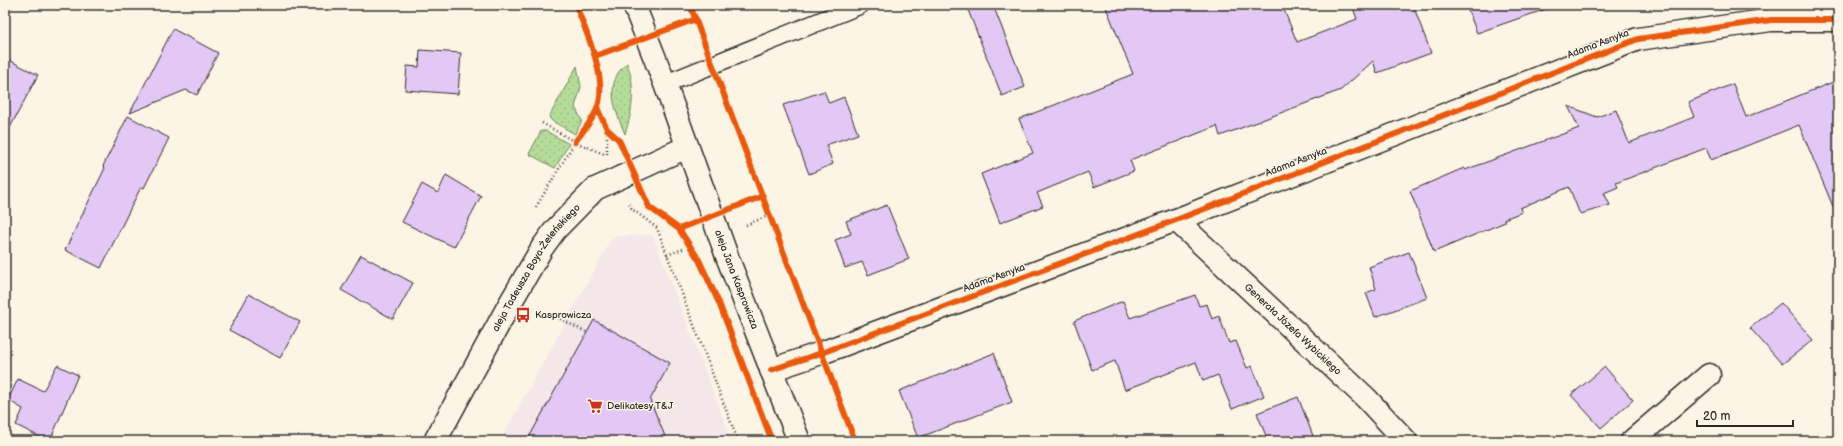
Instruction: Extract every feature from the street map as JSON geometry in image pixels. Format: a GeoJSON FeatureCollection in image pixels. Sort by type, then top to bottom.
{"type":"FeatureCollection","features":[{"type":"Feature","properties":{"kind":"street","name":"aleja Jana Kasprowicza"},"geometry":{"type":"LineString","coordinates":[[634,5],[799,441]]}},
{"type":"Feature","properties":{"kind":"street","name":"Adama Asnyka"},"geometry":{"type":"LineString","coordinates":[[771,370],[832,349],[1176,220],[1638,38],[1771,20],[1838,20]]}},
{"type":"Feature","properties":{"kind":"street","name":"aleja Tadeusza Boya-Żeleńskiego"},"geometry":{"type":"LineString","coordinates":[[435,441],[509,304],[555,230],[595,189],[687,147]]}},
{"type":"Feature","properties":{"kind":"street","name":"Generała Józefa Wybickiego"},"geometry":{"type":"LineString","coordinates":[[1176,220],[1366,398],[1406,441]]}},
{"type":"Feature","properties":{"kind":"street"},"geometry":{"type":"LineString","coordinates":[[1632,441],[1709,375]]}},
{"type":"Feature","properties":{"kind":"lane"},"geometry":{"type":"LineString","coordinates":[[665,84],[860,5]]}},
{"type":"Feature","properties":{"kind":"path"},"geometry":{"type":"LineString","coordinates":[[542,123],[575,142],[607,155],[607,129]]}},
{"type":"Feature","properties":{"kind":"path"},"geometry":{"type":"LineString","coordinates":[[607,129],[619,140],[632,171]]}},
{"type":"Feature","properties":{"kind":"path"},"geometry":{"type":"LineString","coordinates":[[632,209],[657,228],[738,441]]}},
{"type":"Feature","properties":{"kind":"path"},"geometry":{"type":"LineString","coordinates":[[743,226],[770,215]]}},
{"type":"Feature","properties":{"kind":"path"},"geometry":{"type":"LineString","coordinates":[[667,255],[683,249]]}},
{"type":"Feature","properties":{"kind":"path"},"geometry":{"type":"LineString","coordinates":[[560,319],[588,332]]}},
{"type":"Feature","properties":{"kind":"shaded area"},"geometry":{"type":"Polygon","coordinates":[[[653,235],[732,441],[500,441],[613,236],[653,235]]]}},
{"type":"Feature","properties":{"kind":"green space"},"geometry":{"type":"Polygon","coordinates":[[[627,63],[632,81],[632,107],[625,134],[615,106],[613,88],[615,79],[627,63]]]}},
{"type":"Feature","properties":{"kind":"green space"},"geometry":{"type":"Polygon","coordinates":[[[577,66],[581,87],[575,107],[582,121],[575,134],[552,121],[549,117],[577,66]]]}},
{"type":"Feature","properties":{"kind":"green space"},"geometry":{"type":"Polygon","coordinates":[[[541,131],[546,131],[569,144],[555,168],[529,154],[541,131]]]}},
{"type":"Feature","properties":{"kind":"building"},"geometry":{"type":"Polygon","coordinates":[[[966,5],[993,5],[1025,87],[1002,96],[966,5]]]}},
{"type":"Feature","properties":{"kind":"building"},"geometry":{"type":"Polygon","coordinates":[[[1105,5],[1282,5],[1297,42],[1357,19],[1352,5],[1413,5],[1431,53],[1377,73],[1373,61],[1341,90],[1220,136],[1217,126],[1130,160],[1134,171],[1094,187],[1088,172],[1037,193],[1043,206],[1000,223],[981,174],[1033,153],[1019,119],[1133,74],[1105,5]]]}},
{"type":"Feature","properties":{"kind":"building"},"geometry":{"type":"Polygon","coordinates":[[[1466,5],[1546,5],[1546,9],[1477,33],[1466,5]]]}},
{"type":"Feature","properties":{"kind":"building"},"geometry":{"type":"Polygon","coordinates":[[[173,29],[218,53],[197,95],[186,90],[130,113],[173,29]]]}},
{"type":"Feature","properties":{"kind":"building"},"geometry":{"type":"Polygon","coordinates":[[[420,50],[461,53],[458,94],[405,90],[407,66],[419,67],[420,50]]]}},
{"type":"Feature","properties":{"kind":"building"},"geometry":{"type":"Polygon","coordinates":[[[5,58],[38,75],[5,137],[5,58]]]}},
{"type":"Feature","properties":{"kind":"building"},"geometry":{"type":"Polygon","coordinates":[[[1838,80],[1838,216],[1799,125],[1711,160],[1706,148],[1616,183],[1618,187],[1604,193],[1610,205],[1581,214],[1569,187],[1520,208],[1522,212],[1504,219],[1505,222],[1434,252],[1410,191],[1464,168],[1465,170],[1579,128],[1568,106],[1597,117],[1616,110],[1629,143],[1694,117],[1688,102],[1733,84],[1746,117],[1838,80]]]}},
{"type":"Feature","properties":{"kind":"building"},"geometry":{"type":"Polygon","coordinates":[[[824,91],[829,103],[844,97],[858,134],[826,145],[833,164],[809,174],[783,105],[824,91]]]}},
{"type":"Feature","properties":{"kind":"building"},"geometry":{"type":"Polygon","coordinates":[[[128,116],[169,138],[144,188],[141,187],[101,268],[65,250],[105,168],[103,166],[128,116]]]}},
{"type":"Feature","properties":{"kind":"building"},"geometry":{"type":"Polygon","coordinates":[[[446,175],[481,196],[454,247],[402,222],[422,184],[438,193],[446,175]]]}},
{"type":"Feature","properties":{"kind":"building"},"geometry":{"type":"Polygon","coordinates":[[[887,205],[909,259],[868,275],[862,262],[845,268],[835,240],[851,234],[846,221],[887,205]]]}},
{"type":"Feature","properties":{"kind":"building"},"geometry":{"type":"Polygon","coordinates":[[[1409,252],[1427,298],[1375,317],[1366,293],[1376,289],[1369,267],[1409,252]]]}},
{"type":"Feature","properties":{"kind":"building"},"geometry":{"type":"Polygon","coordinates":[[[361,255],[413,283],[393,319],[341,290],[361,255]]]}},
{"type":"Feature","properties":{"kind":"building"},"geometry":{"type":"Polygon","coordinates":[[[249,294],[300,322],[280,358],[229,330],[249,294]]]}},
{"type":"Feature","properties":{"kind":"building"},"geometry":{"type":"Polygon","coordinates":[[[1195,295],[1199,306],[1207,304],[1212,319],[1219,316],[1229,343],[1236,341],[1247,368],[1252,366],[1264,396],[1232,409],[1218,375],[1203,381],[1196,362],[1125,390],[1115,361],[1092,370],[1074,321],[1123,301],[1130,318],[1195,295]]]}},
{"type":"Feature","properties":{"kind":"building"},"geometry":{"type":"Polygon","coordinates":[[[1781,303],[1813,340],[1782,364],[1750,328],[1781,303]]]}},
{"type":"Feature","properties":{"kind":"building"},"geometry":{"type":"Polygon","coordinates":[[[594,320],[670,363],[650,400],[667,441],[527,441],[594,320]]]}},
{"type":"Feature","properties":{"kind":"building"},"geometry":{"type":"Polygon","coordinates":[[[994,353],[1012,402],[918,438],[899,391],[994,353]]]}},
{"type":"Feature","properties":{"kind":"building"},"geometry":{"type":"Polygon","coordinates":[[[57,365],[78,375],[50,441],[48,441],[16,425],[23,409],[8,400],[18,379],[43,391],[57,365]]]}},
{"type":"Feature","properties":{"kind":"building"},"geometry":{"type":"Polygon","coordinates":[[[1605,367],[1633,400],[1601,428],[1571,395],[1605,367]]]}},
{"type":"Feature","properties":{"kind":"building"},"geometry":{"type":"Polygon","coordinates":[[[1298,397],[1315,441],[1268,441],[1257,413],[1298,397]]]}},
{"type":"Feature","properties":{"kind":"cycle path"},"geometry":{"type":"LineString","coordinates":[[575,142],[590,122],[597,109],[600,97],[600,84],[595,56],[576,5]]}},
{"type":"Feature","properties":{"kind":"cycle path"},"geometry":{"type":"LineString","coordinates":[[690,5],[855,441]]}},
{"type":"Feature","properties":{"kind":"cycle path"},"geometry":{"type":"LineString","coordinates":[[595,56],[696,19]]}},
{"type":"Feature","properties":{"kind":"cycle path"},"geometry":{"type":"LineString","coordinates":[[771,370],[824,352],[1176,220],[1638,39],[1771,20],[1838,20]]}},
{"type":"Feature","properties":{"kind":"cycle path"},"geometry":{"type":"LineString","coordinates":[[597,108],[607,129],[619,140],[649,207],[679,229],[699,260],[719,303],[772,441]]}},
{"type":"Feature","properties":{"kind":"cycle path"},"geometry":{"type":"LineString","coordinates":[[679,229],[763,196]]}},
{"type":"Feature","properties":{"kind":"place","name":"Kasprowicza"},"geometry":{"type":"Point","coordinates":[523,315]}},
{"type":"Feature","properties":{"kind":"place","name":"Delikatesy T&J"},"geometry":{"type":"Point","coordinates":[595,406]}}]}
